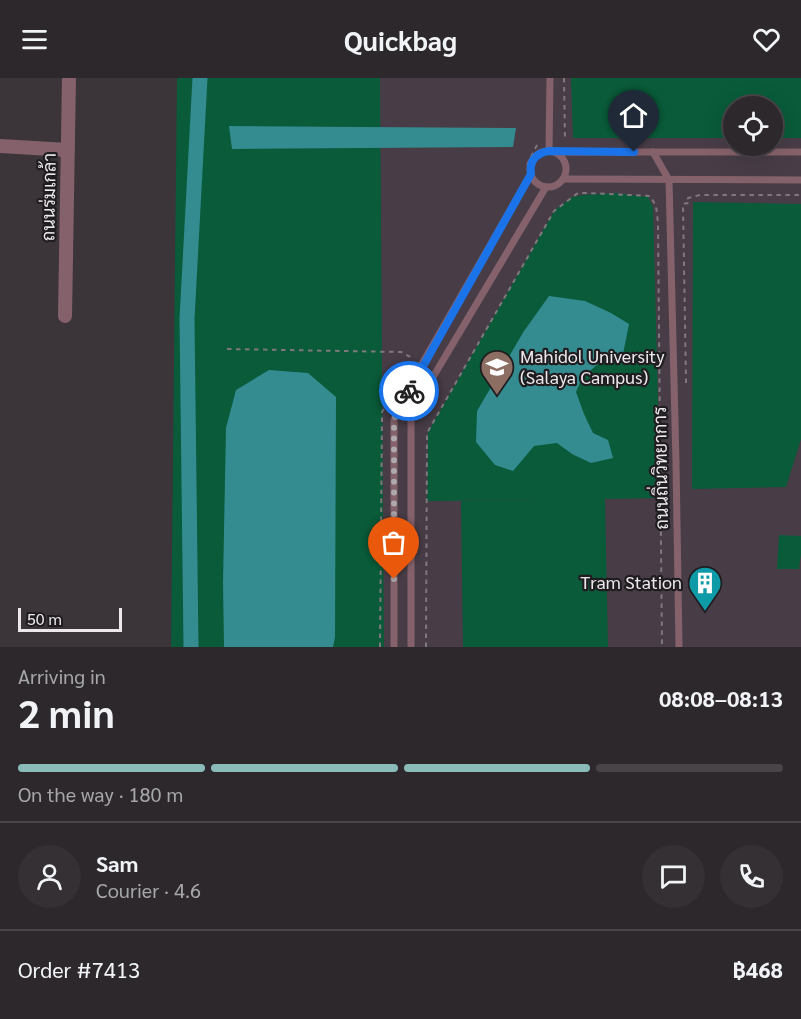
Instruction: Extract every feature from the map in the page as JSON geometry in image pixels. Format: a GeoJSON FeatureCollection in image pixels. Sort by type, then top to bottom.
{"type":"FeatureCollection","features":[{"type":"Feature","properties":{"kind":"street","name":"ถนนร่มเกล้า"},"geometry":{"type":"LineString","coordinates":[[65,316],[69,78]]}},
{"type":"Feature","properties":{"kind":"street"},"geometry":{"type":"LineString","coordinates":[[0,146],[68,150]]}},
{"type":"Feature","properties":{"kind":"lane"},"geometry":{"type":"LineString","coordinates":[[550,78],[551,152]]}},
{"type":"Feature","properties":{"kind":"lane"},"geometry":{"type":"LineString","coordinates":[[551,152],[559,154],[566,163],[566,169],[563,179],[556,186],[546,187],[536,183],[531,174],[531,163],[538,154],[551,152],[801,152]]}},
{"type":"Feature","properties":{"kind":"lane"},"geometry":{"type":"LineString","coordinates":[[653,152],[669,180]]}},
{"type":"Feature","properties":{"kind":"lane"},"geometry":{"type":"LineString","coordinates":[[394,647],[394,419],[422,364],[531,174]]}},
{"type":"Feature","properties":{"kind":"lane"},"geometry":{"type":"LineString","coordinates":[[563,179],[801,180]]}},
{"type":"Feature","properties":{"kind":"lane","name":"ถนนถิ่นวิทยาการ"},"geometry":{"type":"LineString","coordinates":[[669,180],[679,647]]}},
{"type":"Feature","properties":{"kind":"lane"},"geometry":{"type":"LineString","coordinates":[[411,647],[411,414],[546,187]]}},
{"type":"Feature","properties":{"kind":"path"},"geometry":{"type":"LineString","coordinates":[[564,78],[564,139],[568,144]]}},
{"type":"Feature","properties":{"kind":"path"},"geometry":{"type":"LineString","coordinates":[[426,647],[427,433],[554,211],[578,193],[650,196],[656,206],[662,647]]}},
{"type":"Feature","properties":{"kind":"path"},"geometry":{"type":"LineString","coordinates":[[686,391],[683,204],[689,203],[688,198],[700,195],[801,195]]}},
{"type":"Feature","properties":{"kind":"path"},"geometry":{"type":"LineString","coordinates":[[227,349],[401,352],[422,364]]}},
{"type":"Feature","properties":{"kind":"shaded area","name":"Mahidol University (Salaya Campus)"},"geometry":{"type":"Polygon","coordinates":[[[204,78],[801,78],[801,647],[186,647],[204,78]]]}},
{"type":"Feature","properties":{"kind":"green space"},"geometry":{"type":"Polygon","coordinates":[[[177,78],[380,78],[384,647],[171,647],[177,78]]]}},
{"type":"Feature","properties":{"kind":"green space"},"geometry":{"type":"Polygon","coordinates":[[[571,78],[801,78],[801,138],[783,138],[783,96],[723,96],[723,138],[573,138],[571,78]]]}},
{"type":"Feature","properties":{"kind":"green space"},"geometry":{"type":"Polygon","coordinates":[[[616,193],[648,197],[653,207],[660,478],[657,498],[605,499],[608,647],[463,647],[461,501],[550,500],[427,501],[428,432],[554,211],[572,197],[616,193]]]}},
{"type":"Feature","properties":{"kind":"green space"},"geometry":{"type":"Polygon","coordinates":[[[693,202],[801,204],[801,439],[786,487],[692,489],[693,202]]]}},
{"type":"Feature","properties":{"kind":"green space"},"geometry":{"type":"Polygon","coordinates":[[[779,535],[801,536],[799,569],[777,569],[779,535]]]}},
{"type":"Feature","properties":{"kind":"water"},"geometry":{"type":"Polygon","coordinates":[[[229,126],[516,128],[513,147],[232,149],[229,126]]]}},
{"type":"Feature","properties":{"kind":"water"},"geometry":{"type":"Polygon","coordinates":[[[549,296],[585,301],[629,324],[623,354],[599,363],[582,378],[576,392],[593,433],[608,440],[613,458],[591,463],[572,454],[557,443],[534,446],[513,471],[495,465],[476,442],[477,411],[524,331],[549,296]]]}},
{"type":"Feature","properties":{"kind":"water"},"geometry":{"type":"Polygon","coordinates":[[[269,370],[308,373],[336,397],[335,637],[333,647],[224,647],[226,428],[236,390],[269,370]]]}},
{"type":"Feature","properties":{"kind":"waterway"},"geometry":{"type":"LineString","coordinates":[[191,647],[187,319],[200,78]]}},
{"type":"Feature","properties":{"kind":"way so far"},"geometry":{"type":"LineString","coordinates":[[394,579],[394,419],[409,391]]}},
{"type":"Feature","properties":{"kind":"place","name":"Mahidol University (Salaya Campus)"},"geometry":{"type":"Point","coordinates":[497,396]}},
{"type":"Feature","properties":{"kind":"place","name":"Tram Station"},"geometry":{"type":"Point","coordinates":[705,612]}},
{"type":"Feature","properties":{"kind":"route"},"geometry":{"type":"LineString","coordinates":[[409,391],[422,364],[531,174],[531,163],[534,158],[538,154],[549,151],[634,152]]}}]}
